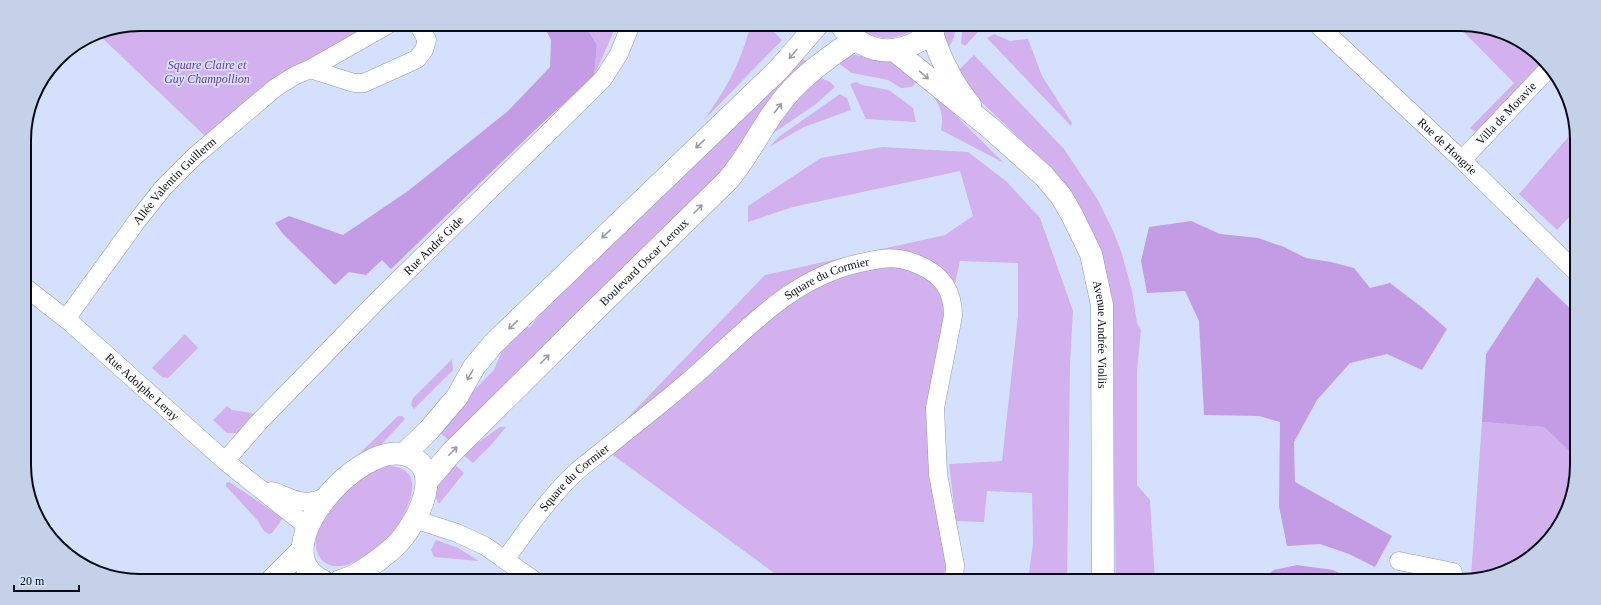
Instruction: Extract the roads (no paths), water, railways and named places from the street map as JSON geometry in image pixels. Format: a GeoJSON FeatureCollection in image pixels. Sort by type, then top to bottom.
{"type":"FeatureCollection","features":[{"type":"Feature","properties":{"kind":"main road"},"geometry":{"type":"LineString","coordinates":[[404,454],[429,430],[457,397],[474,367],[493,344],[780,69],[812,31]]}},
{"type":"Feature","properties":{"kind":"main road"},"geometry":{"type":"LineString","coordinates":[[847,32],[874,48],[883,51],[894,50],[912,44],[930,31]]}},
{"type":"Feature","properties":{"kind":"main road","name":"Avenue Andrée Viollis"},"geometry":{"type":"LineString","coordinates":[[935,31],[938,50],[953,80],[962,95],[989,127]]}},
{"type":"Feature","properties":{"kind":"main road","name":"Boulevard Oscar Leroux"},"geometry":{"type":"LineString","coordinates":[[428,480],[440,465],[582,322],[728,180],[742,164],[777,107],[797,85],[820,64],[847,32]]}},
{"type":"Feature","properties":{"kind":"main road","name":"Avenue Andrée Viollis"},"geometry":{"type":"LineString","coordinates":[[894,50],[989,127],[1044,176],[1061,196],[1091,254],[1102,304],[1103,574]]}},
{"type":"Feature","properties":{"kind":"main road"},"geometry":{"type":"LineString","coordinates":[[313,574],[305,566],[302,550],[308,527],[328,496],[359,468],[374,459],[390,455],[404,454],[420,462],[425,470],[428,480],[424,498],[414,519],[399,542],[374,564],[357,574]]}},
{"type":"Feature","properties":{"kind":"main road"},"geometry":{"type":"LineString","coordinates":[[278,574],[302,550]]}},
{"type":"Feature","properties":{"kind":"street","name":"Allée Valentin Guillerm"},"geometry":{"type":"LineString","coordinates":[[66,319],[137,221],[163,188],[195,156],[276,88],[294,76],[310,69],[377,31]]}},
{"type":"Feature","properties":{"kind":"street"},"geometry":{"type":"LineString","coordinates":[[310,69],[354,83],[364,83],[417,59],[424,50],[428,40],[422,31]]}},
{"type":"Feature","properties":{"kind":"street","name":"Rue André Gide"},"geometry":{"type":"LineString","coordinates":[[225,461],[259,422],[372,307],[603,78],[619,54],[628,31]]}},
{"type":"Feature","properties":{"kind":"street","name":"Rue de Hongrie"},"geometry":{"type":"LineString","coordinates":[[1324,31],[1462,160],[1570,266]]}},
{"type":"Feature","properties":{"kind":"street","name":"Villa de Moravie"},"geometry":{"type":"LineString","coordinates":[[1462,160],[1546,71]]}},
{"type":"Feature","properties":{"kind":"street","name":"Square du Cormier"},"geometry":{"type":"LineString","coordinates":[[505,560],[532,522],[573,475],[704,368],[771,306],[801,286],[844,267],[892,257],[913,263],[932,271],[945,285],[953,302],[953,316],[935,408],[938,474],[955,565],[954,574]]}},
{"type":"Feature","properties":{"kind":"street","name":"Rue Adolphe Leray"},"geometry":{"type":"LineString","coordinates":[[31,292],[66,319],[225,461],[259,487],[270,499],[308,527]]}},
{"type":"Feature","properties":{"kind":"street","name":"Rue Adolphe Leray"},"geometry":{"type":"LineString","coordinates":[[259,487],[303,503],[314,502],[328,496]]}},
{"type":"Feature","properties":{"kind":"street"},"geometry":{"type":"LineString","coordinates":[[414,519],[471,539],[526,574]]}},
{"type":"Feature","properties":{"kind":"street"},"geometry":{"type":"LineString","coordinates":[[1399,561],[1453,572]]}},
{"type":"Feature","properties":{"kind":"park label","name":"Square Claire et Guy Champollion"},"geometry":{"type":"Point","coordinates":[207,72]}}]}
